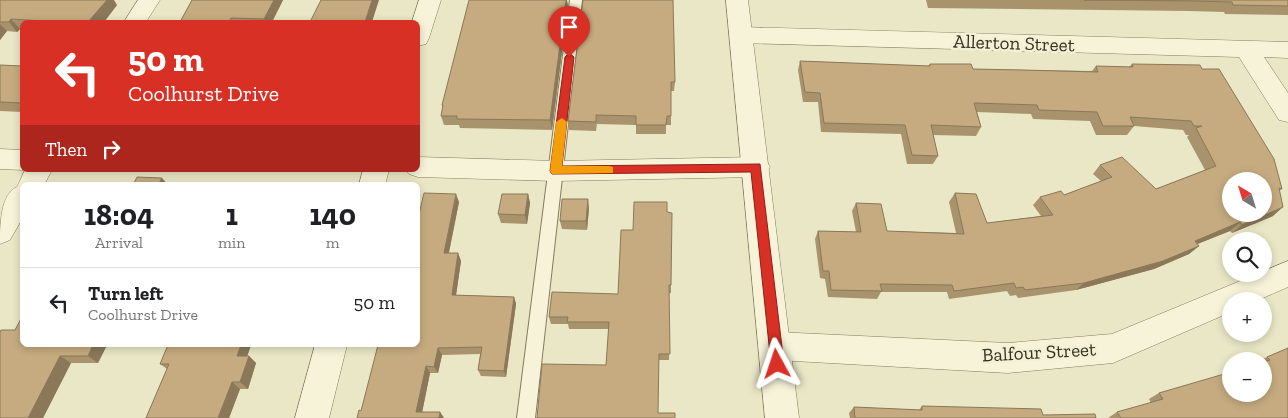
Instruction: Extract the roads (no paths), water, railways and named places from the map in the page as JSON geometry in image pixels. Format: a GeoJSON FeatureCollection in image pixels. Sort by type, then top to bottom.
{"type":"FeatureCollection","features":[{"type":"Feature","properties":{"kind":"street"},"geometry":{"type":"LineString","coordinates":[[135,20],[149,0]]}},
{"type":"Feature","properties":{"kind":"street"},"geometry":{"type":"LineString","coordinates":[[420,32],[430,0]]}},
{"type":"Feature","properties":{"kind":"street"},"geometry":{"type":"LineString","coordinates":[[737,0],[776,346],[782,418]]}},
{"type":"Feature","properties":{"kind":"street","name":"Allerton Street"},"geometry":{"type":"LineString","coordinates":[[740,35],[1288,50]]}},
{"type":"Feature","properties":{"kind":"street"},"geometry":{"type":"LineString","coordinates":[[1247,50],[1288,113]]}},
{"type":"Feature","properties":{"kind":"street"},"geometry":{"type":"LineString","coordinates":[[0,159],[20,160]]}},
{"type":"Feature","properties":{"kind":"street"},"geometry":{"type":"LineString","coordinates":[[420,167],[556,171],[756,168]]}},
{"type":"Feature","properties":{"kind":"street"},"geometry":{"type":"LineString","coordinates":[[0,232],[20,199]]}},
{"type":"Feature","properties":{"kind":"street","name":"Balfour Street"},"geometry":{"type":"LineString","coordinates":[[776,346],[1008,358],[1113,348],[1288,274]]}},
{"type":"Feature","properties":{"kind":"street"},"geometry":{"type":"LineString","coordinates":[[312,418],[330,347]]}},
{"type":"Feature","properties":{"kind":"lane"},"geometry":{"type":"LineString","coordinates":[[526,418],[576,0]]}}]}
